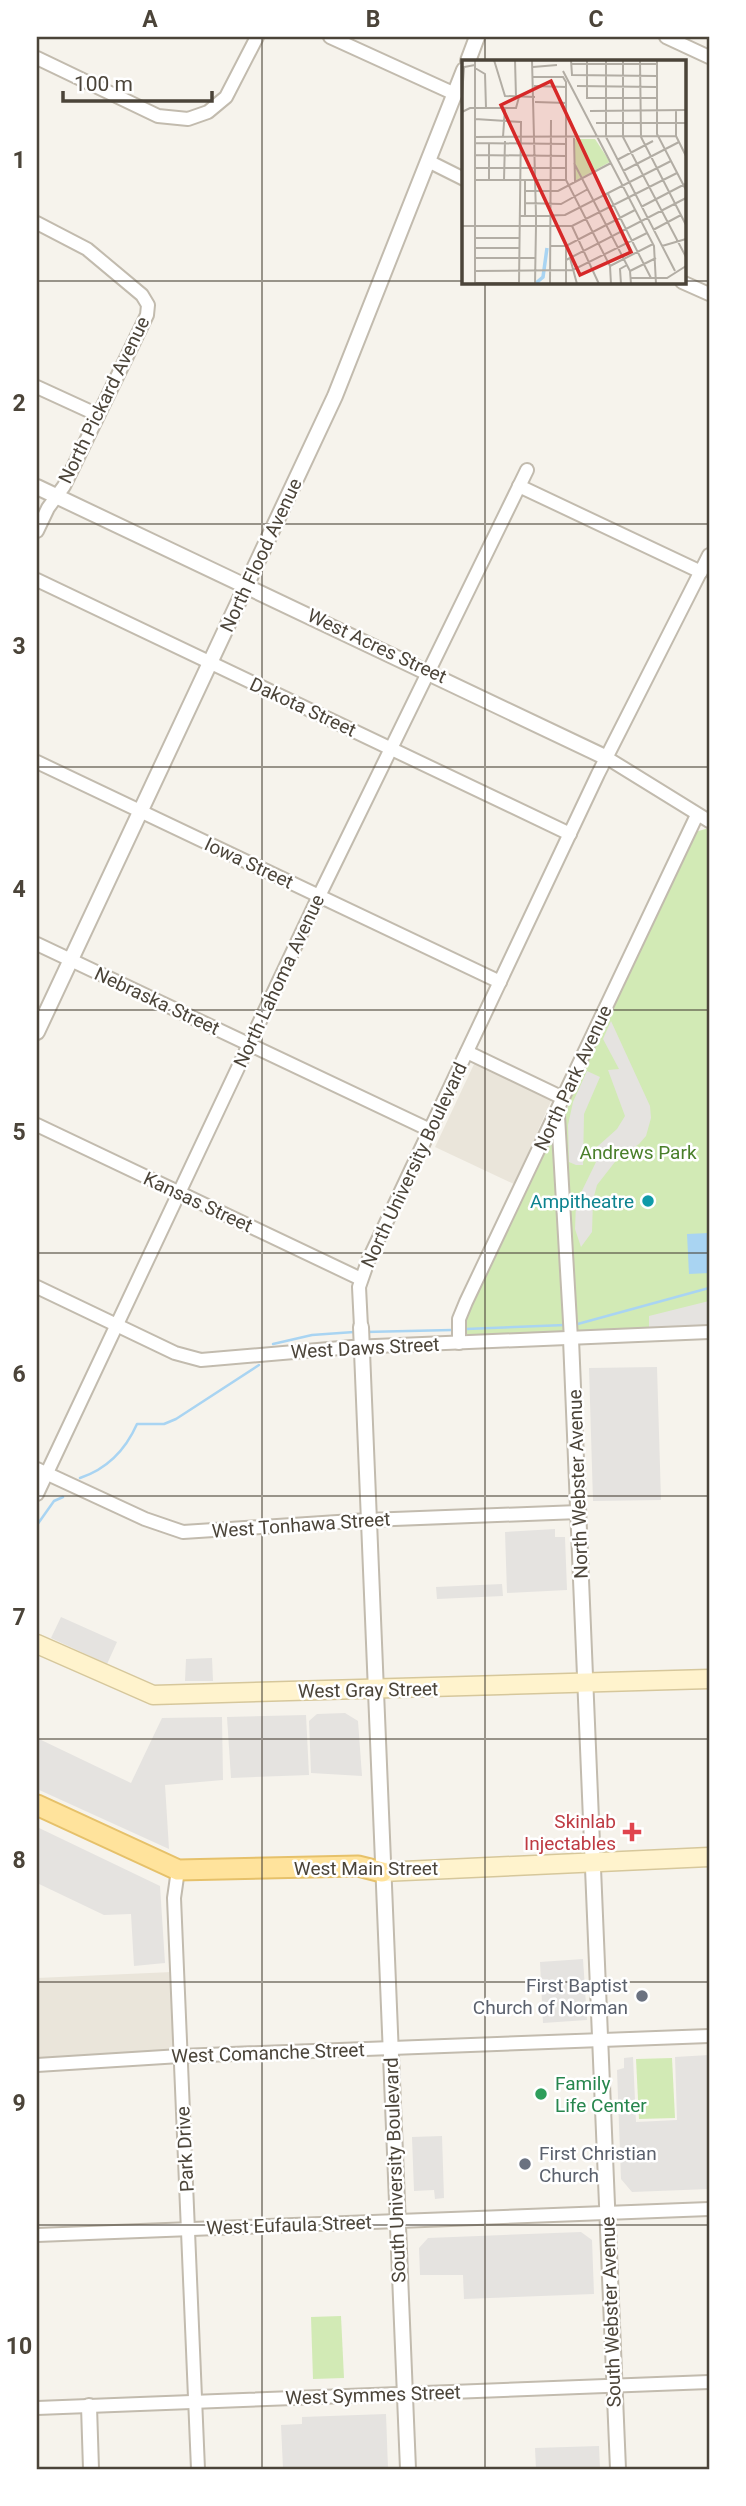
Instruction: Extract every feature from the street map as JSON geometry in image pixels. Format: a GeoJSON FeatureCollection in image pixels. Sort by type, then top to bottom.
{"type":"FeatureCollection","features":[{"type":"Feature","properties":{"kind":"main road","name":"West Gray Street"},"geometry":{"type":"LineString","coordinates":[[37,1644],[153,1695],[709,1679]]}},
{"type":"Feature","properties":{"kind":"main road","name":"West Main Street"},"geometry":{"type":"LineString","coordinates":[[37,1805],[178,1870],[358,1866],[382,1872],[709,1857]]}},
{"type":"Feature","properties":{"kind":"street"},"geometry":{"type":"LineString","coordinates":[[37,58],[158,116],[188,119],[208,112],[226,97],[257,37]]}},
{"type":"Feature","properties":{"kind":"street"},"geometry":{"type":"LineString","coordinates":[[330,37],[455,94]]}},
{"type":"Feature","properties":{"kind":"street"},"geometry":{"type":"LineString","coordinates":[[468,60],[477,37]]}},
{"type":"Feature","properties":{"kind":"street"},"geometry":{"type":"LineString","coordinates":[[666,37],[709,57]]}},
{"type":"Feature","properties":{"kind":"street","name":"North Flood Avenue"},"geometry":{"type":"LineString","coordinates":[[37,1032],[335,396],[462,75]]}},
{"type":"Feature","properties":{"kind":"street"},"geometry":{"type":"LineString","coordinates":[[428,161],[462,177]]}},
{"type":"Feature","properties":{"kind":"street","name":"North Pickard Avenue"},"geometry":{"type":"LineString","coordinates":[[37,223],[87,249],[142,295],[148,304],[147,315],[37,531]]}},
{"type":"Feature","properties":{"kind":"street"},"geometry":{"type":"LineString","coordinates":[[686,284],[709,294]]}},
{"type":"Feature","properties":{"kind":"street"},"geometry":{"type":"LineString","coordinates":[[37,387],[98,415]]}},
{"type":"Feature","properties":{"kind":"street","name":"North Lahoma Avenue"},"geometry":{"type":"LineString","coordinates":[[37,1494],[42,1471],[117,1325],[319,896],[527,471]]}},
{"type":"Feature","properties":{"kind":"street"},"geometry":{"type":"LineString","coordinates":[[519,486],[701,572]]}},
{"type":"Feature","properties":{"kind":"street","name":"West Acres Street"},"geometry":{"type":"LineString","coordinates":[[37,487],[429,671],[607,758],[709,821]]}},
{"type":"Feature","properties":{"kind":"street","name":"North University Boulevard"},"geometry":{"type":"LineString","coordinates":[[382,1872],[361,1279],[570,834],[662,643],[709,555]]}},
{"type":"Feature","properties":{"kind":"street","name":"Dakota Street"},"geometry":{"type":"LineString","coordinates":[[37,580],[570,834]]}},
{"type":"Feature","properties":{"kind":"street","name":"Iowa Street"},"geometry":{"type":"LineString","coordinates":[[37,762],[499,982]]}},
{"type":"Feature","properties":{"kind":"street","name":"North Park Avenue"},"geometry":{"type":"LineString","coordinates":[[459,1343],[459,1320],[466,1302],[697,815]]}},
{"type":"Feature","properties":{"kind":"street","name":"Nebraska Street"},"geometry":{"type":"LineString","coordinates":[[37,944],[430,1130]]}},
{"type":"Feature","properties":{"kind":"street"},"geometry":{"type":"LineString","coordinates":[[467,1052],[561,1102]]}},
{"type":"Feature","properties":{"kind":"street","name":"North Webster Avenue"},"geometry":{"type":"LineString","coordinates":[[561,1102],[557,1132],[571,1339],[593,1861]]}},
{"type":"Feature","properties":{"kind":"street","name":"Kansas Street"},"geometry":{"type":"LineString","coordinates":[[37,1125],[361,1279]]}},
{"type":"Feature","properties":{"kind":"street","name":"West Daws Street"},"geometry":{"type":"LineString","coordinates":[[37,1287],[175,1353],[201,1360],[361,1337],[459,1343],[709,1332]]}},
{"type":"Feature","properties":{"kind":"street","name":"West Tonhawa Street"},"geometry":{"type":"LineString","coordinates":[[42,1471],[173,1530],[198,1532],[368,1520],[579,1512]]}},
{"type":"Feature","properties":{"kind":"street","name":"South Webster Avenue"},"geometry":{"type":"LineString","coordinates":[[593,1861],[618,2469]]}},
{"type":"Feature","properties":{"kind":"street","name":"Park Drive"},"geometry":{"type":"LineString","coordinates":[[178,1870],[174,1898],[198,2469]]}},
{"type":"Feature","properties":{"kind":"street","name":"South University Boulevard"},"geometry":{"type":"LineString","coordinates":[[382,1872],[408,2469]]}},
{"type":"Feature","properties":{"kind":"street","name":"West Comanche Street"},"geometry":{"type":"LineString","coordinates":[[37,2065],[180,2056],[709,2036]]}},
{"type":"Feature","properties":{"kind":"street","name":"West Eufaula Street"},"geometry":{"type":"LineString","coordinates":[[37,2235],[709,2209]]}},
{"type":"Feature","properties":{"kind":"street","name":"West Symmes Street"},"geometry":{"type":"LineString","coordinates":[[37,2408],[709,2382]]}},
{"type":"Feature","properties":{"kind":"street"},"geometry":{"type":"LineString","coordinates":[[89,2406],[91,2469]]}},
{"type":"Feature","properties":{"kind":"shaded area"},"geometry":{"type":"Polygon","coordinates":[[[611,1021],[650,1106],[651,1118],[646,1136],[618,1158],[597,1185],[593,1200],[592,1232],[581,1247],[575,1229],[576,1203],[596,1162],[589,1154],[617,1129],[625,1116],[608,1070],[619,1069],[603,1039],[611,1021]]]}},
{"type":"Feature","properties":{"kind":"shaded area"},"geometry":{"type":"Polygon","coordinates":[[[475,1062],[552,1099],[514,1184],[435,1147],[475,1062]]]}},
{"type":"Feature","properties":{"kind":"shaded area"},"geometry":{"type":"Polygon","coordinates":[[[587,1071],[600,1077],[584,1114],[583,1165],[576,1165],[569,1162],[568,1125],[573,1102],[587,1071]]]}},
{"type":"Feature","properties":{"kind":"shaded area"},"geometry":{"type":"Polygon","coordinates":[[[709,1301],[709,1325],[649,1328],[649,1316],[709,1301]]]}},
{"type":"Feature","properties":{"kind":"shaded area"},"geometry":{"type":"Polygon","coordinates":[[[657,1367],[661,1500],[593,1501],[589,1368],[657,1367]]]}},
{"type":"Feature","properties":{"kind":"shaded area"},"geometry":{"type":"Polygon","coordinates":[[[555,1529],[555,1537],[565,1537],[567,1590],[507,1593],[505,1532],[555,1529]]]}},
{"type":"Feature","properties":{"kind":"shaded area"},"geometry":{"type":"Polygon","coordinates":[[[502,1584],[503,1596],[437,1599],[436,1587],[502,1584]]]}},
{"type":"Feature","properties":{"kind":"shaded area"},"geometry":{"type":"Polygon","coordinates":[[[61,1617],[117,1642],[107,1664],[51,1638],[61,1617]]]}},
{"type":"Feature","properties":{"kind":"shaded area"},"geometry":{"type":"Polygon","coordinates":[[[212,1658],[213,1681],[185,1681],[186,1659],[212,1658]]]}},
{"type":"Feature","properties":{"kind":"shaded area"},"geometry":{"type":"Polygon","coordinates":[[[345,1713],[358,1721],[362,1776],[311,1773],[309,1721],[317,1714],[345,1713]]]}},
{"type":"Feature","properties":{"kind":"shaded area"},"geometry":{"type":"Polygon","coordinates":[[[306,1715],[309,1775],[231,1778],[227,1717],[306,1715]]]}},
{"type":"Feature","properties":{"kind":"shaded area"},"geometry":{"type":"Polygon","coordinates":[[[222,1717],[223,1780],[165,1785],[169,1849],[37,1789],[37,1738],[131,1783],[162,1718],[222,1717]]]}},
{"type":"Feature","properties":{"kind":"shaded area"},"geometry":{"type":"Polygon","coordinates":[[[37,1827],[160,1886],[165,1963],[134,1966],[131,1914],[104,1915],[37,1883],[37,1827]]]}},
{"type":"Feature","properties":{"kind":"shaded area"},"geometry":{"type":"Polygon","coordinates":[[[583,1959],[587,2020],[543,2023],[540,1962],[583,1959]]]}},
{"type":"Feature","properties":{"kind":"shaded area"},"geometry":{"type":"Polygon","coordinates":[[[172,1972],[177,2052],[60,2057],[37,2062],[37,1978],[172,1972]]]}},
{"type":"Feature","properties":{"kind":"shaded area"},"geometry":{"type":"Polygon","coordinates":[[[709,2055],[709,2189],[632,2192],[621,2179],[617,2070],[624,2068],[624,2058],[633,2057],[636,2122],[677,2120],[675,2057],[709,2055]]]}},
{"type":"Feature","properties":{"kind":"shaded area"},"geometry":{"type":"Polygon","coordinates":[[[442,2136],[444,2198],[435,2199],[434,2190],[414,2191],[412,2137],[442,2136]]]}},
{"type":"Feature","properties":{"kind":"shaded area"},"geometry":{"type":"Polygon","coordinates":[[[581,2232],[592,2240],[594,2294],[464,2299],[463,2275],[420,2275],[419,2248],[428,2238],[581,2232]]]}},
{"type":"Feature","properties":{"kind":"shaded area"},"geometry":{"type":"Polygon","coordinates":[[[386,2414],[388,2469],[283,2469],[281,2425],[302,2424],[302,2417],[386,2414]]]}},
{"type":"Feature","properties":{"kind":"shaded area"},"geometry":{"type":"Polygon","coordinates":[[[599,2446],[600,2469],[536,2469],[535,2448],[599,2446]]]}},
{"type":"Feature","properties":{"kind":"green space","name":"Andrews Park"},"geometry":{"type":"Polygon","coordinates":[[[709,828],[709,1326],[578,1331],[564,1120],[570,1099],[695,832],[709,828]]]}},
{"type":"Feature","properties":{"kind":"green space","name":"Andrews Park"},"geometry":{"type":"Polygon","coordinates":[[[553,1144],[565,1333],[466,1336],[465,1317],[546,1145],[553,1144]]]}},
{"type":"Feature","properties":{"kind":"green space"},"geometry":{"type":"Polygon","coordinates":[[[672,2058],[675,2118],[639,2119],[636,2059],[672,2058]]]}},
{"type":"Feature","properties":{"kind":"green space"},"geometry":{"type":"Polygon","coordinates":[[[341,2316],[344,2378],[313,2379],[311,2317],[341,2316]]]}},
{"type":"Feature","properties":{"kind":"water"},"geometry":{"type":"Polygon","coordinates":[[[709,1233],[709,1273],[689,1274],[687,1234],[709,1233]]]}},
{"type":"Feature","properties":{"kind":"waterway"},"geometry":{"type":"LineString","coordinates":[[574,1325],[709,1288]]}},
{"type":"Feature","properties":{"kind":"waterway"},"geometry":{"type":"LineString","coordinates":[[466,1329],[565,1325]]}},
{"type":"Feature","properties":{"kind":"waterway"},"geometry":{"type":"LineString","coordinates":[[365,1332],[452,1330]]}},
{"type":"Feature","properties":{"kind":"waterway"},"geometry":{"type":"LineString","coordinates":[[273,1344],[312,1335],[354,1332]]}},
{"type":"Feature","properties":{"kind":"waterway"},"geometry":{"type":"LineString","coordinates":[[80,1478],[99,1470],[114,1458],[127,1443],[137,1424],[164,1424],[176,1419],[259,1365]]}},
{"type":"Feature","properties":{"kind":"waterway"},"geometry":{"type":"LineString","coordinates":[[37,1525],[54,1501],[63,1497]]}},
{"type":"Feature","properties":{"kind":"place","name":"Ampitheatre"},"geometry":{"type":"Point","coordinates":[648,1201]}},
{"type":"Feature","properties":{"kind":"place","name":"Skinlab Injectables"},"geometry":{"type":"Point","coordinates":[632,1832]}},
{"type":"Feature","properties":{"kind":"place","name":"First Baptist Church of Norman"},"geometry":{"type":"Point","coordinates":[642,1996]}},
{"type":"Feature","properties":{"kind":"place","name":"Family Life Center"},"geometry":{"type":"Point","coordinates":[541,2094]}},
{"type":"Feature","properties":{"kind":"place","name":"First Christian Church"},"geometry":{"type":"Point","coordinates":[525,2164]}}]}
